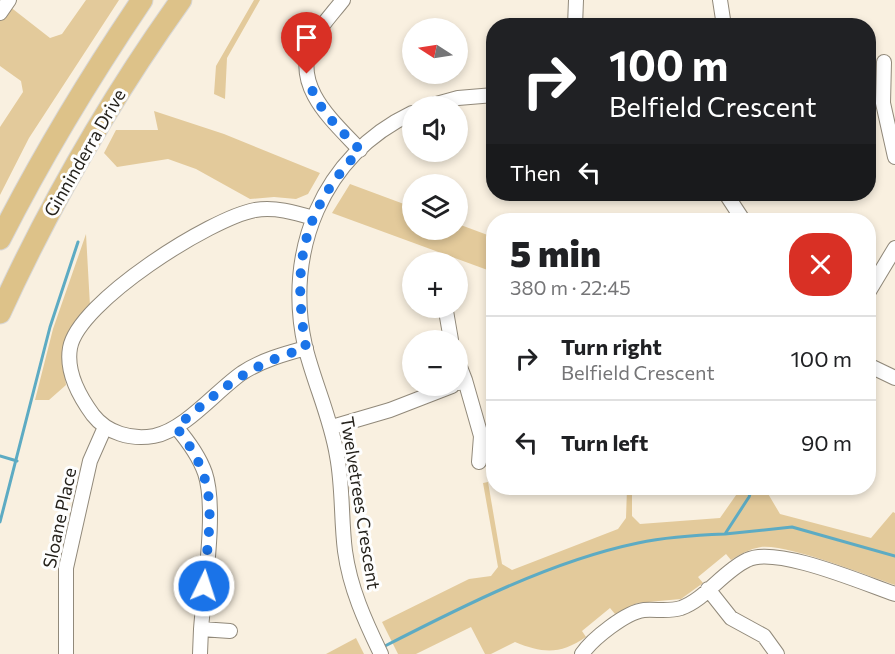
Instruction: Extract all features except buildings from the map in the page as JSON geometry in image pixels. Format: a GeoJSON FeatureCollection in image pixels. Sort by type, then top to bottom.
{"type":"FeatureCollection","features":[{"type":"Feature","properties":{"kind":"main road","name":"Ginninderra Drive"},"geometry":{"type":"LineString","coordinates":[[0,239],[75,104],[142,0]]}},
{"type":"Feature","properties":{"kind":"main road","name":"Ginninderra Drive"},"geometry":{"type":"LineString","coordinates":[[0,313],[41,228],[93,135],[181,0]]}},
{"type":"Feature","properties":{"kind":"street"},"geometry":{"type":"LineString","coordinates":[[0,13],[9,0]]}},
{"type":"Feature","properties":{"kind":"street"},"geometry":{"type":"LineString","coordinates":[[343,0],[312,41],[307,74],[315,99],[360,150]]}},
{"type":"Feature","properties":{"kind":"street"},"geometry":{"type":"LineString","coordinates":[[575,18],[576,0]]}},
{"type":"Feature","properties":{"kind":"street"},"geometry":{"type":"LineString","coordinates":[[720,0],[723,18]]}},
{"type":"Feature","properties":{"kind":"street"},"geometry":{"type":"LineString","coordinates":[[884,62],[883,102],[895,152]]}},
{"type":"Feature","properties":{"kind":"street"},"geometry":{"type":"LineString","coordinates":[[468,97],[486,96]]}},
{"type":"Feature","properties":{"kind":"street","name":"Twelvetrees Crescent"},"geometry":{"type":"LineString","coordinates":[[380,652],[351,582],[345,550],[338,459],[332,427],[306,348],[298,306],[298,273],[313,218],[332,182],[360,150],[402,121]]}},
{"type":"Feature","properties":{"kind":"street"},"geometry":{"type":"LineString","coordinates":[[306,348],[265,361],[244,372],[176,427],[155,436],[136,437],[105,428],[90,410],[73,380],[69,364],[73,339],[86,317],[135,275],[162,256],[238,215],[275,209],[313,218]]}},
{"type":"Feature","properties":{"kind":"street"},"geometry":{"type":"LineString","coordinates":[[876,280],[895,248]]}},
{"type":"Feature","properties":{"kind":"street"},"geometry":{"type":"LineString","coordinates":[[876,369],[895,378]]}},
{"type":"Feature","properties":{"kind":"street"},"geometry":{"type":"LineString","coordinates":[[332,427],[390,410],[425,396]]}},
{"type":"Feature","properties":{"kind":"street"},"geometry":{"type":"LineString","coordinates":[[464,396],[481,436],[478,462]]}},
{"type":"Feature","properties":{"kind":"street"},"geometry":{"type":"LineString","coordinates":[[176,427],[194,451],[204,470],[210,501],[200,654]]}},
{"type":"Feature","properties":{"kind":"street","name":"Sloane Place"},"geometry":{"type":"LineString","coordinates":[[66,654],[66,568],[90,461],[105,428]]}},
{"type":"Feature","properties":{"kind":"street"},"geometry":{"type":"LineString","coordinates":[[582,654],[625,617],[639,611],[680,608],[748,559],[769,555],[895,594]]}},
{"type":"Feature","properties":{"kind":"street"},"geometry":{"type":"LineString","coordinates":[[708,589],[731,618],[740,626],[764,636],[777,654]]}},
{"type":"Feature","properties":{"kind":"street"},"geometry":{"type":"LineString","coordinates":[[201,629],[230,631]]}},
{"type":"Feature","properties":{"kind":"shaded area"},"geometry":{"type":"Polygon","coordinates":[[[86,0],[119,0],[29,138],[0,195],[0,127],[23,92],[21,81],[0,66],[0,19],[9,6],[50,38],[62,34],[86,0]]]}},
{"type":"Feature","properties":{"kind":"shaded area"},"geometry":{"type":"Polygon","coordinates":[[[254,0],[260,0],[227,58],[225,99],[214,94],[216,66],[254,0]]]}},
{"type":"Feature","properties":{"kind":"shaded area"},"geometry":{"type":"Polygon","coordinates":[[[154,111],[224,134],[320,173],[308,194],[296,199],[274,197],[250,199],[196,169],[168,159],[117,167],[104,153],[116,130],[158,130],[154,111]]]}},
{"type":"Feature","properties":{"kind":"shaded area"},"geometry":{"type":"Polygon","coordinates":[[[350,184],[402,203],[402,239],[332,213],[350,184]]]}},
{"type":"Feature","properties":{"kind":"shaded area"},"geometry":{"type":"Polygon","coordinates":[[[468,228],[486,234],[486,269],[468,263],[468,252],[438,252],[406,240],[468,240],[468,228]]]}},
{"type":"Feature","properties":{"kind":"shaded area"},"geometry":{"type":"Polygon","coordinates":[[[86,234],[90,306],[73,325],[66,341],[64,360],[66,385],[49,400],[35,400],[53,329],[86,234]]]}},
{"type":"Feature","properties":{"kind":"shaded area"},"geometry":{"type":"Polygon","coordinates":[[[486,482],[486,495],[490,495],[502,564],[512,570],[618,529],[626,518],[627,495],[632,495],[632,516],[640,524],[720,518],[736,495],[769,495],[780,514],[871,538],[893,512],[895,513],[895,585],[807,555],[773,547],[761,547],[749,550],[731,560],[726,554],[698,577],[703,583],[681,599],[637,603],[615,614],[610,608],[582,631],[586,637],[568,647],[544,650],[515,642],[491,654],[485,654],[471,627],[416,654],[398,654],[382,622],[469,579],[491,576],[498,567],[483,483],[486,482]]]}},
{"type":"Feature","properties":{"kind":"shaded area"},"geometry":{"type":"Polygon","coordinates":[[[356,638],[364,654],[326,654],[356,638]]]}},
{"type":"Feature","properties":{"kind":"waterway"},"geometry":{"type":"LineString","coordinates":[[0,522],[50,327],[78,242]]}},
{"type":"Feature","properties":{"kind":"waterway"},"geometry":{"type":"LineString","coordinates":[[0,456],[17,461]]}},
{"type":"Feature","properties":{"kind":"waterway"},"geometry":{"type":"LineString","coordinates":[[383,647],[475,601],[572,561],[649,541],[725,534],[750,495]]}},
{"type":"Feature","properties":{"kind":"waterway"},"geometry":{"type":"LineString","coordinates":[[725,534],[792,527],[895,556]]}},
{"type":"Feature","properties":{"kind":"route"},"geometry":{"type":"LineString","coordinates":[[204,586],[210,501],[207,481],[194,451],[176,427],[225,385],[244,372],[265,361],[306,348],[298,306],[298,273],[303,250],[313,218],[327,191],[338,173],[360,150],[315,99],[307,74]]}}]}
